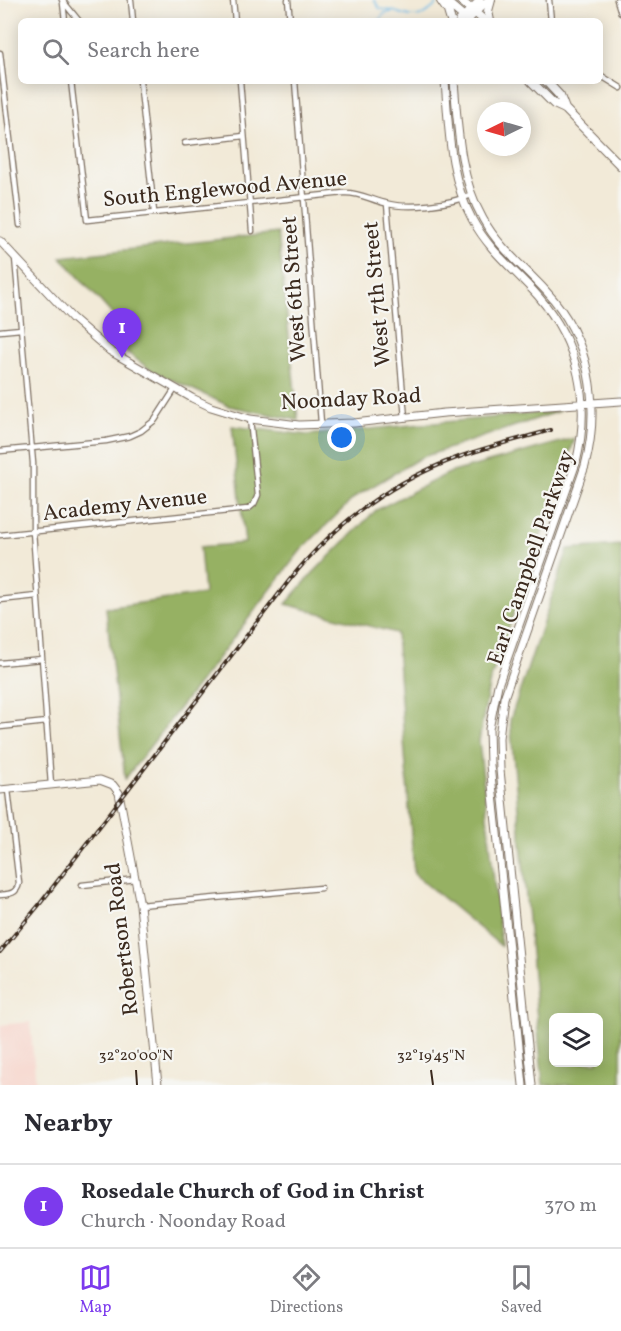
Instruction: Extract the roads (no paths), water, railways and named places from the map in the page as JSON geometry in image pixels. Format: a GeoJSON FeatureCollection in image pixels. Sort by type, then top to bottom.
{"type":"FeatureCollection","features":[{"type":"Feature","properties":{"kind":"main road"},"geometry":{"type":"LineString","coordinates":[[442,0],[463,18]]}},
{"type":"Feature","properties":{"kind":"main road"},"geometry":{"type":"LineString","coordinates":[[442,0],[450,18]]}},
{"type":"Feature","properties":{"kind":"main road"},"geometry":{"type":"LineString","coordinates":[[460,0],[481,18]]}},
{"type":"Feature","properties":{"kind":"main road"},"geometry":{"type":"LineString","coordinates":[[467,18],[480,0]]}},
{"type":"Feature","properties":{"kind":"main road"},"geometry":{"type":"LineString","coordinates":[[473,11],[490,0]]}},
{"type":"Feature","properties":{"kind":"main road"},"geometry":{"type":"LineString","coordinates":[[489,18],[490,0]]}},
{"type":"Feature","properties":{"kind":"main road","name":"Earl Campbell Parkway"},"geometry":{"type":"LineString","coordinates":[[445,84],[450,149],[463,199],[489,245],[552,314],[568,342],[577,368],[583,403],[582,432],[576,463],[498,685],[490,718],[489,749],[523,1085]]}},
{"type":"Feature","properties":{"kind":"main road"},"geometry":{"type":"LineString","coordinates":[[534,84],[554,104],[565,109],[621,166]]}},
{"type":"Feature","properties":{"kind":"main road"},"geometry":{"type":"LineString","coordinates":[[549,84],[560,96],[565,109]]}},
{"type":"Feature","properties":{"kind":"main road"},"geometry":{"type":"LineString","coordinates":[[446,89],[454,85]]}},
{"type":"Feature","properties":{"kind":"main road","name":"Earl Campbell Parkway"},"geometry":{"type":"LineString","coordinates":[[454,85],[460,148],[472,195],[481,215],[499,243],[560,309],[578,342],[588,369],[593,403],[592,434],[585,466],[506,690],[500,718],[498,749],[532,1085]]}},
{"type":"Feature","properties":{"kind":"main road"},"geometry":{"type":"LineString","coordinates":[[447,108],[456,107]]}},
{"type":"Feature","properties":{"kind":"main road"},"geometry":{"type":"LineString","coordinates":[[448,119],[458,119]]}},
{"type":"Feature","properties":{"kind":"main road"},"geometry":{"type":"LineString","coordinates":[[450,149],[460,148]]}},
{"type":"Feature","properties":{"kind":"main road","name":"Noonday Road"},"geometry":{"type":"LineString","coordinates":[[0,242],[89,334],[129,363],[211,406],[250,419],[299,424],[321,423],[621,401]]}},
{"type":"Feature","properties":{"kind":"main road"},"geometry":{"type":"LineString","coordinates":[[533,291],[539,284]]}},
{"type":"Feature","properties":{"kind":"main road"},"geometry":{"type":"LineString","coordinates":[[489,749],[498,749]]}},
{"type":"Feature","properties":{"kind":"main road","name":"Robertson Road"},"geometry":{"type":"LineString","coordinates":[[51,785],[100,780],[110,783],[118,790],[122,798],[140,905],[158,1085]]}},
{"type":"Feature","properties":{"kind":"main road"},"geometry":{"type":"LineString","coordinates":[[4,790],[51,785]]}},
{"type":"Feature","properties":{"kind":"main road"},"geometry":{"type":"LineString","coordinates":[[520,1064],[530,1063]]}},
{"type":"Feature","properties":{"kind":"street"},"geometry":{"type":"LineString","coordinates":[[62,0],[65,18]]}},
{"type":"Feature","properties":{"kind":"street"},"geometry":{"type":"LineString","coordinates":[[62,0],[77,18]]}},
{"type":"Feature","properties":{"kind":"street"},"geometry":{"type":"LineString","coordinates":[[131,0],[133,18]]}},
{"type":"Feature","properties":{"kind":"street"},"geometry":{"type":"LineString","coordinates":[[233,0],[235,18]]}},
{"type":"Feature","properties":{"kind":"street"},"geometry":{"type":"LineString","coordinates":[[288,0],[290,18]]}},
{"type":"Feature","properties":{"kind":"street"},"geometry":{"type":"LineString","coordinates":[[549,0],[551,18]]}},
{"type":"Feature","properties":{"kind":"street"},"geometry":{"type":"LineString","coordinates":[[617,0],[621,12]]}},
{"type":"Feature","properties":{"kind":"street"},"geometry":{"type":"LineString","coordinates":[[0,53],[20,225]]}},
{"type":"Feature","properties":{"kind":"street"},"geometry":{"type":"LineString","coordinates":[[603,77],[621,88]]}},
{"type":"Feature","properties":{"kind":"street","name":"South Englewood Avenue"},"geometry":{"type":"LineString","coordinates":[[71,84],[87,220],[304,196],[353,193],[387,204],[405,206],[453,202],[472,195]]}},
{"type":"Feature","properties":{"kind":"street"},"geometry":{"type":"LineString","coordinates":[[140,84],[154,212]]}},
{"type":"Feature","properties":{"kind":"street"},"geometry":{"type":"LineString","coordinates":[[240,84],[252,231]]}},
{"type":"Feature","properties":{"kind":"street","name":"West 6th Street"},"geometry":{"type":"LineString","coordinates":[[295,84],[321,423]]}},
{"type":"Feature","properties":{"kind":"street"},"geometry":{"type":"LineString","coordinates":[[185,142],[244,136]]}},
{"type":"Feature","properties":{"kind":"street","name":"West 7th Street"},"geometry":{"type":"LineString","coordinates":[[387,204],[405,418]]}},
{"type":"Feature","properties":{"kind":"street"},"geometry":{"type":"LineString","coordinates":[[15,256],[31,448],[33,531],[51,785]]}},
{"type":"Feature","properties":{"kind":"street"},"geometry":{"type":"LineString","coordinates":[[0,331],[21,329]]}},
{"type":"Feature","properties":{"kind":"street"},"geometry":{"type":"LineString","coordinates":[[0,451],[118,439],[136,434],[155,420],[175,389]]}},
{"type":"Feature","properties":{"kind":"street","name":"Academy Avenue"},"geometry":{"type":"LineString","coordinates":[[0,535],[244,511],[252,507],[258,495],[250,419]]}},
{"type":"Feature","properties":{"kind":"street"},"geometry":{"type":"LineString","coordinates":[[0,600],[37,596]]}},
{"type":"Feature","properties":{"kind":"street"},"geometry":{"type":"LineString","coordinates":[[0,663],[42,659]]}},
{"type":"Feature","properties":{"kind":"street"},"geometry":{"type":"LineString","coordinates":[[0,727],[47,722]]}},
{"type":"Feature","properties":{"kind":"street"},"geometry":{"type":"LineString","coordinates":[[0,895],[13,893],[19,883],[4,790]]}},
{"type":"Feature","properties":{"kind":"street"},"geometry":{"type":"LineString","coordinates":[[82,885],[136,879]]}},
{"type":"Feature","properties":{"kind":"street"},"geometry":{"type":"LineString","coordinates":[[140,905],[321,888]]}},
{"type":"Feature","properties":{"kind":"waterway"},"geometry":{"type":"LineString","coordinates":[[374,0],[380,9],[409,16],[422,15],[437,4]]}},
{"type":"Feature","properties":{"kind":"waterway"},"geometry":{"type":"LineString","coordinates":[[381,18],[385,13],[392,12]]}},
{"type":"Feature","properties":{"kind":"railway"},"geometry":{"type":"LineString","coordinates":[[0,952],[39,905],[288,582],[324,542],[364,508],[386,493],[434,467],[470,453],[551,430]]}},
{"type":"Feature","properties":{"kind":"place","name":"Rosedale Church of God in Christ"},"geometry":{"type":"Point","coordinates":[122,358]}}]}
